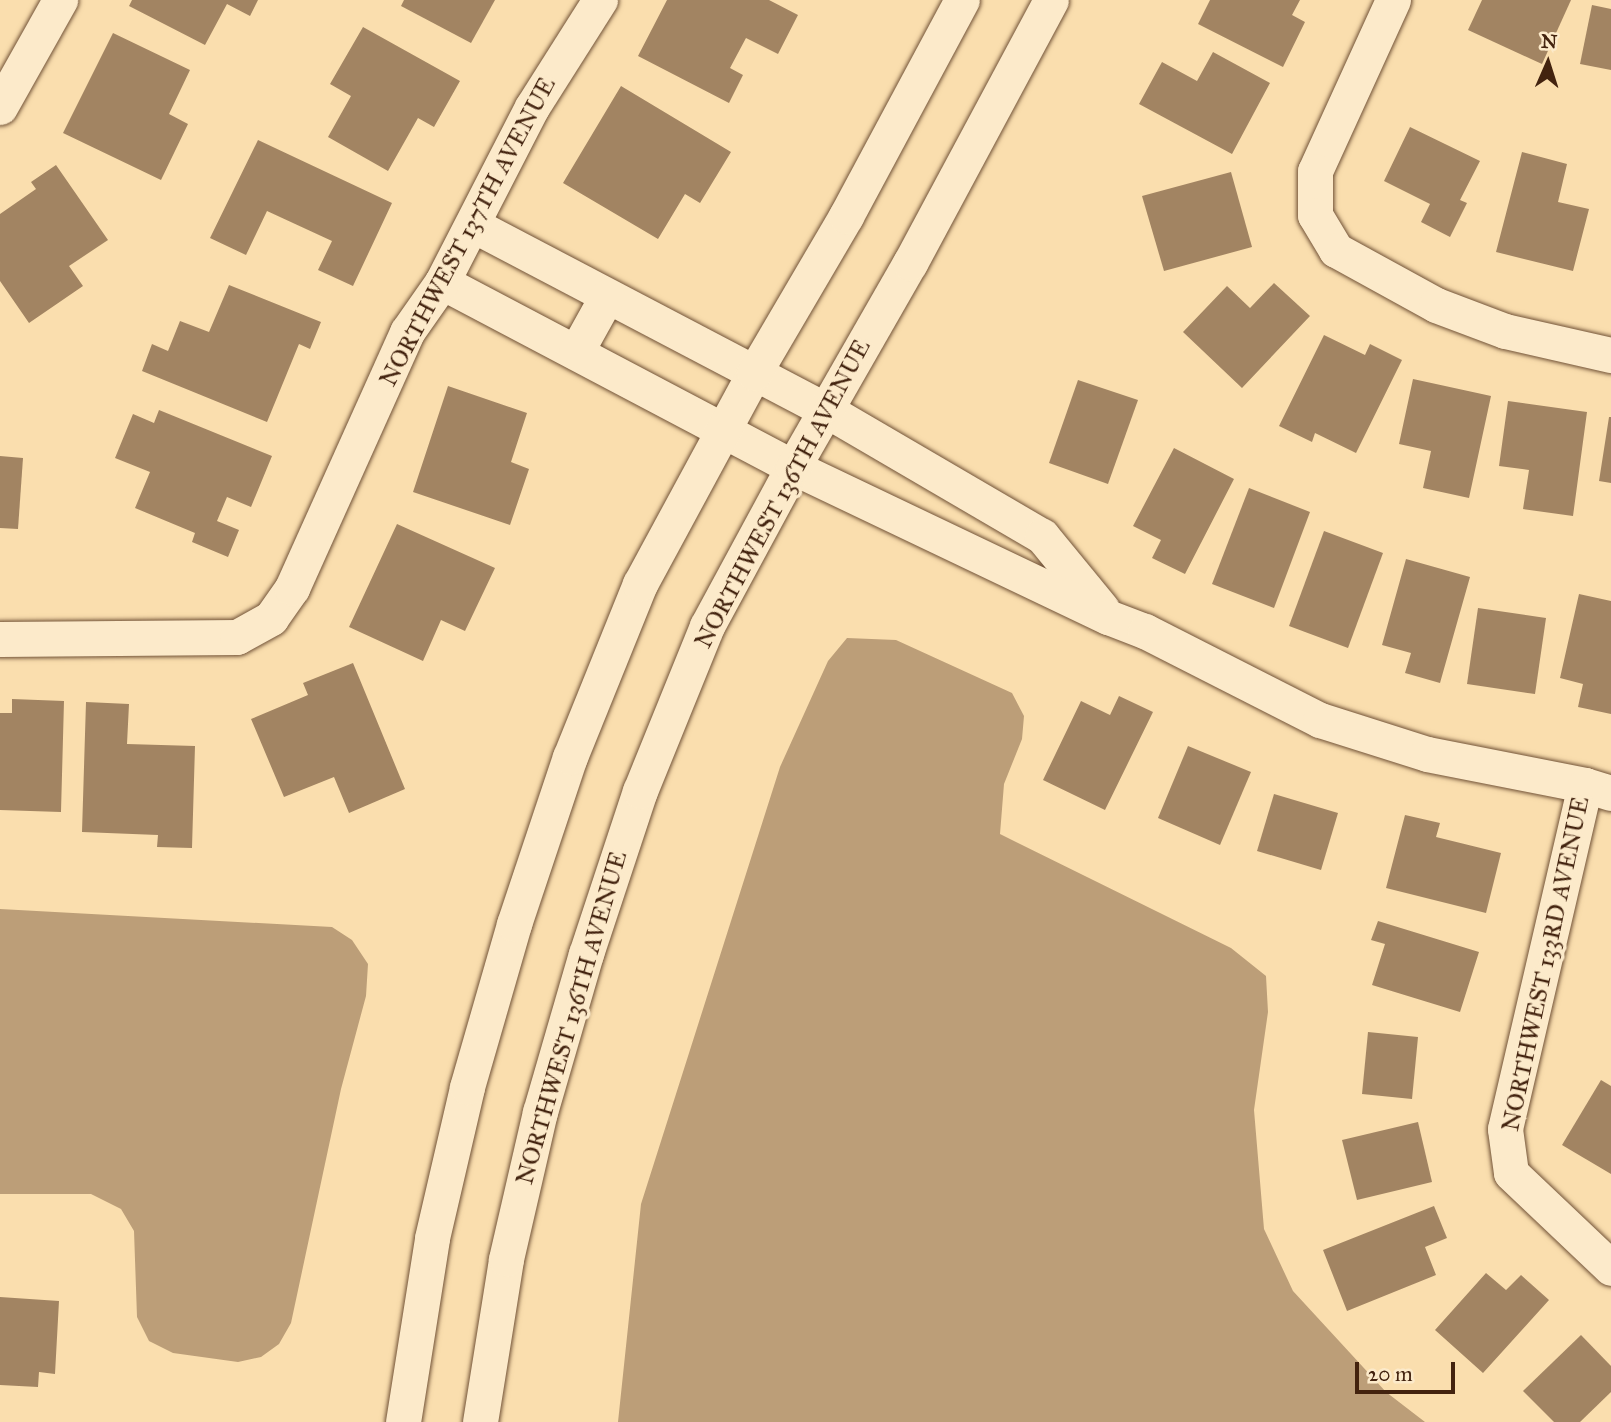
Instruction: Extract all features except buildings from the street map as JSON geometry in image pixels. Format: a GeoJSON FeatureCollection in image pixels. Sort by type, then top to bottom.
{"type":"FeatureCollection","features":[{"type":"Feature","properties":{"kind":"street"},"geometry":{"type":"LineString","coordinates":[[0,107],[60,0]]}},
{"type":"Feature","properties":{"kind":"street","name":"NORTHWEST 137TH AVENUE"},"geometry":{"type":"LineString","coordinates":[[0,639],[237,637],[271,618],[292,588],[407,332],[442,282],[532,107],[600,0]]}},
{"type":"Feature","properties":{"kind":"street"},"geometry":{"type":"LineString","coordinates":[[403,1422],[435,1226],[467,1087],[514,924],[570,757],[640,584],[754,373],[846,216],[962,0]]}},
{"type":"Feature","properties":{"kind":"street","name":"NORTHWEST 136TH AVENUE"},"geometry":{"type":"LineString","coordinates":[[480,1422],[509,1245],[540,1112],[586,954],[640,792],[707,626],[793,467],[911,263],[1051,0]]}},
{"type":"Feature","properties":{"kind":"street"},"geometry":{"type":"LineString","coordinates":[[1393,0],[1314,171],[1315,215],[1336,250],[1436,305],[1505,331],[1611,355]]}},
{"type":"Feature","properties":{"kind":"street"},"geometry":{"type":"LineString","coordinates":[[473,225],[826,410],[1042,536],[1108,617]]}},
{"type":"Feature","properties":{"kind":"street"},"geometry":{"type":"LineString","coordinates":[[442,282],[793,467],[1108,617],[1144,631],[1320,720],[1427,754],[1598,789]]}},
{"type":"Feature","properties":{"kind":"street"},"geometry":{"type":"LineString","coordinates":[[576,352],[607,296]]}},
{"type":"Feature","properties":{"kind":"street","name":"NORTHWEST 133RD AVENUE"},"geometry":{"type":"LineString","coordinates":[[1598,789],[1505,1129],[1511,1173],[1611,1268]]}},
{"type":"Feature","properties":{"kind":"shaded area"},"geometry":{"type":"Polygon","coordinates":[[[847,638],[896,640],[1012,693],[1024,716],[1022,739],[1004,784],[1000,834],[1231,948],[1266,976],[1268,1012],[1254,1110],[1264,1229],[1293,1291],[1386,1392],[1425,1422],[618,1422],[641,1204],[780,767],[828,661],[847,638]]]}},
{"type":"Feature","properties":{"kind":"shaded area"},"geometry":{"type":"Polygon","coordinates":[[[0,909],[332,927],[352,940],[368,964],[366,996],[341,1089],[291,1323],[279,1344],[261,1357],[238,1362],[173,1353],[149,1341],[137,1317],[134,1231],[121,1209],[91,1194],[0,1194],[0,909]]]}}]}
